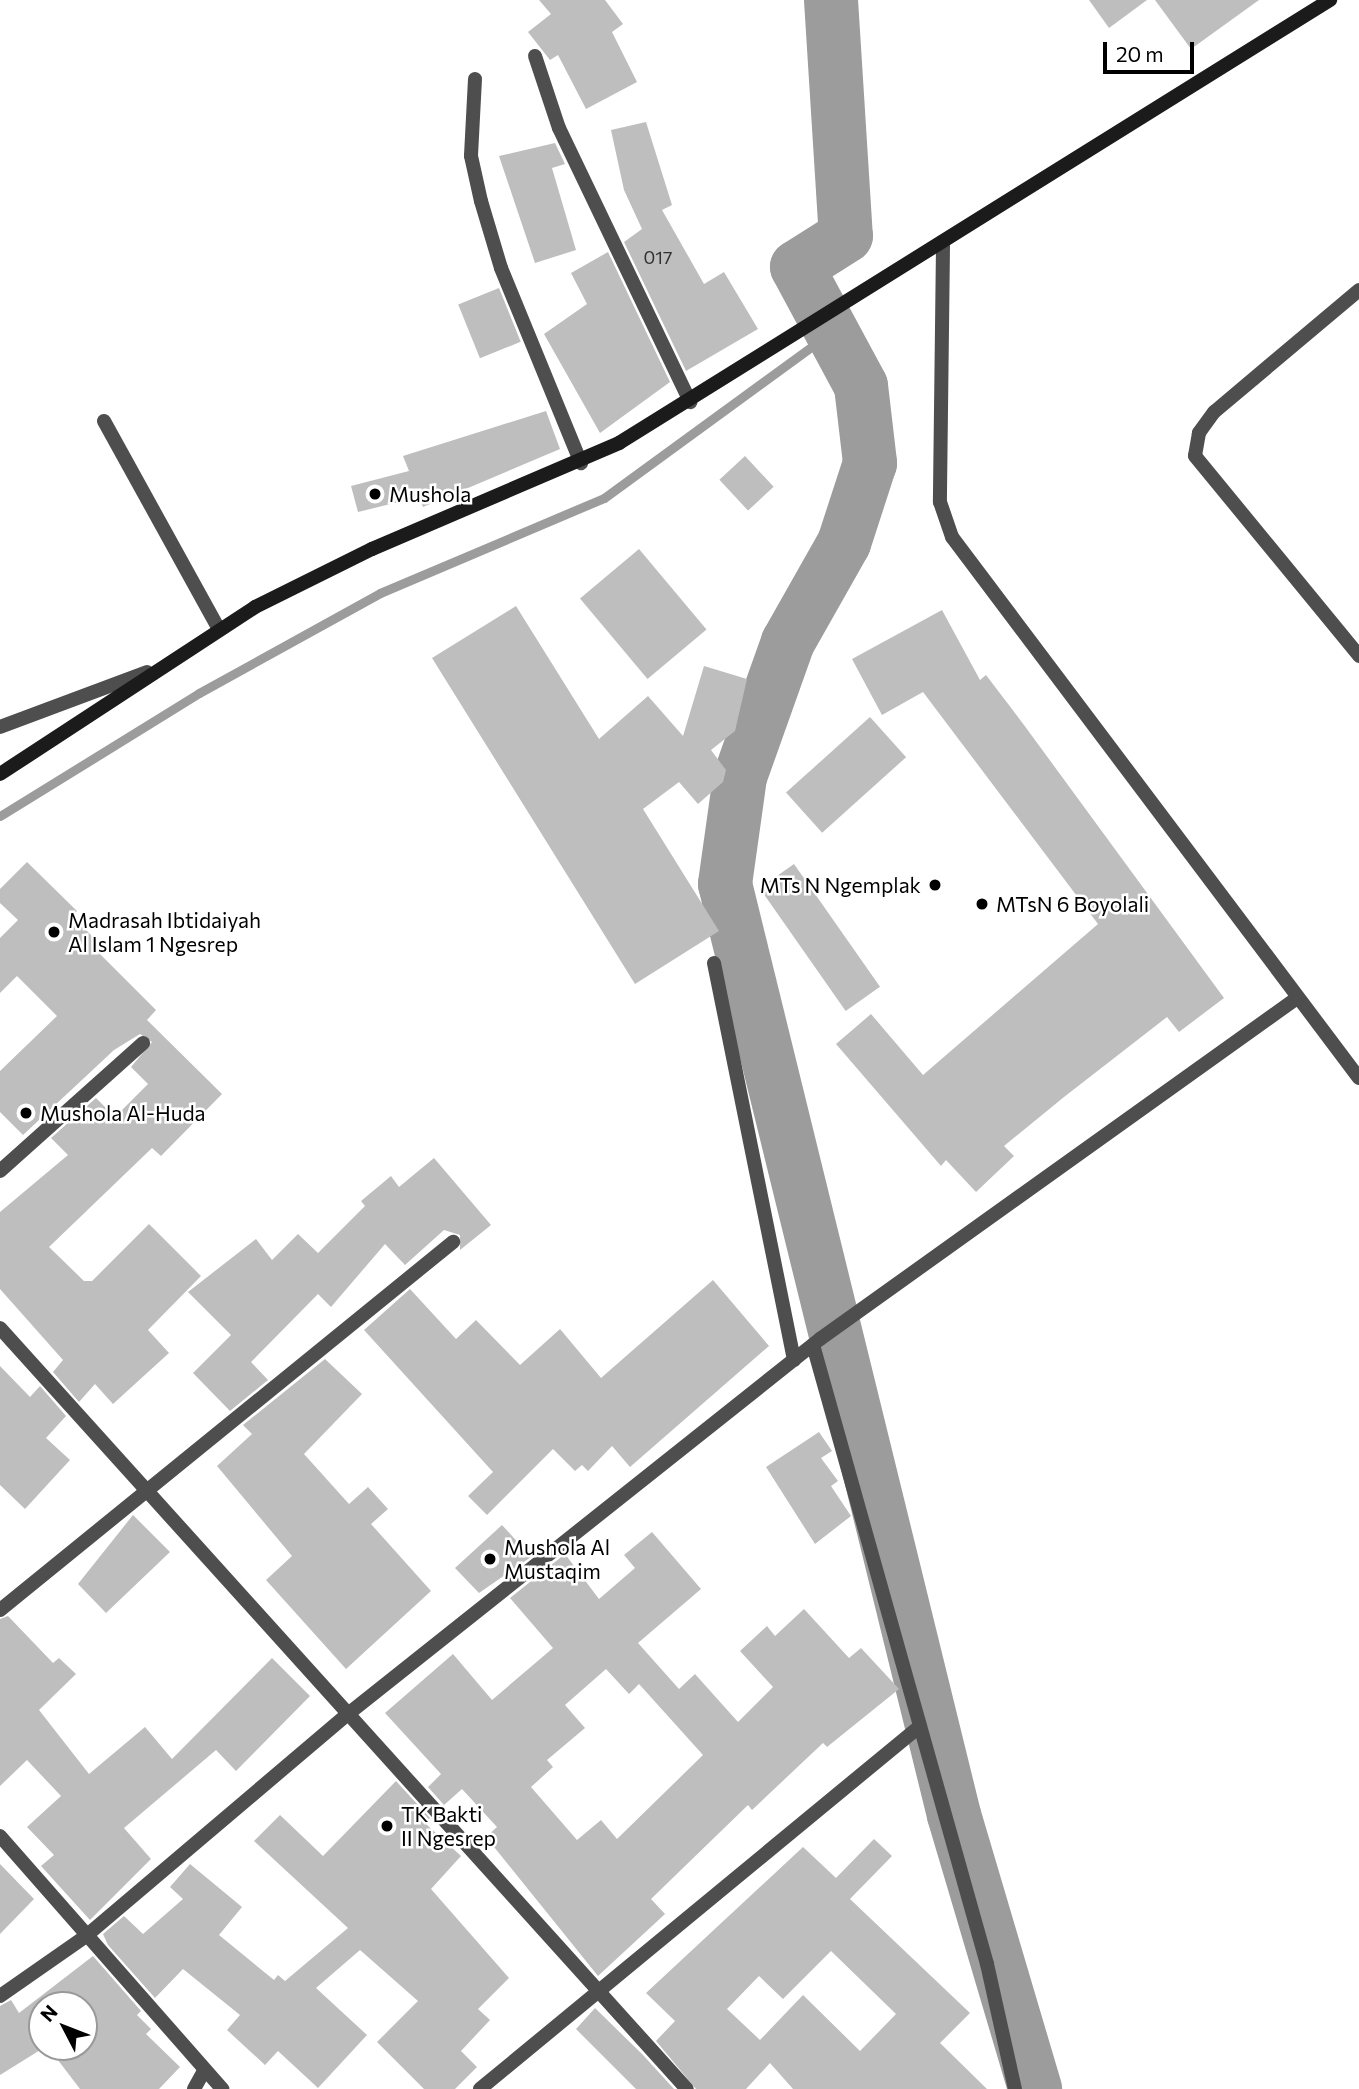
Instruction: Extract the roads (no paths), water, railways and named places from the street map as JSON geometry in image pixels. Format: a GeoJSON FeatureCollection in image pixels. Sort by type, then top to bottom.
{"type":"FeatureCollection","features":[{"type":"Feature","properties":{"kind":"main road"},"geometry":{"type":"LineString","coordinates":[[0,774],[147,672],[219,629],[372,549],[581,463],[690,402],[856,295],[943,246],[1330,0]]}},
{"type":"Feature","properties":{"kind":"street"},"geometry":{"type":"LineString","coordinates":[[535,56],[559,128],[690,402]]}},
{"type":"Feature","properties":{"kind":"street"},"geometry":{"type":"LineString","coordinates":[[475,79],[471,156],[481,201],[501,268],[581,463]]}},
{"type":"Feature","properties":{"kind":"street"},"geometry":{"type":"LineString","coordinates":[[943,246],[940,502],[952,537],[1359,1078]]}},
{"type":"Feature","properties":{"kind":"street"},"geometry":{"type":"LineString","coordinates":[[1359,290],[1214,412],[1199,432],[1195,456],[1359,656]]}},
{"type":"Feature","properties":{"kind":"street"},"geometry":{"type":"LineString","coordinates":[[104,421],[219,629]]}},
{"type":"Feature","properties":{"kind":"street"},"geometry":{"type":"LineString","coordinates":[[0,727],[147,672]]}},
{"type":"Feature","properties":{"kind":"street"},"geometry":{"type":"LineString","coordinates":[[714,963],[794,1360]]}},
{"type":"Feature","properties":{"kind":"street"},"geometry":{"type":"LineString","coordinates":[[0,1996],[86,1936],[348,1714],[816,1342],[1297,998]]}},
{"type":"Feature","properties":{"kind":"street"},"geometry":{"type":"LineString","coordinates":[[0,1171],[143,1043]]}},
{"type":"Feature","properties":{"kind":"street"},"geometry":{"type":"LineString","coordinates":[[0,1610],[453,1242]]}},
{"type":"Feature","properties":{"kind":"street"},"geometry":{"type":"LineString","coordinates":[[0,1328],[150,1490],[348,1714],[601,1989],[687,2089]]}},
{"type":"Feature","properties":{"kind":"street"},"geometry":{"type":"LineString","coordinates":[[816,1342],[1015,2089]]}},
{"type":"Feature","properties":{"kind":"street"},"geometry":{"type":"LineString","coordinates":[[480,2089],[920,1726]]}},
{"type":"Feature","properties":{"kind":"street"},"geometry":{"type":"LineString","coordinates":[[0,1836],[203,2073],[222,2089]]}},
{"type":"Feature","properties":{"kind":"street"},"geometry":{"type":"LineString","coordinates":[[194,2089],[203,2073]]}},
{"type":"Feature","properties":{"kind":"waterway"},"geometry":{"type":"LineString","coordinates":[[831,0],[846,236],[797,267],[861,386],[870,463],[844,543],[788,642],[740,777],[725,884],[954,1815],[1035,2089]]}},
{"type":"Feature","properties":{"kind":"waterway"},"geometry":{"type":"LineString","coordinates":[[0,816],[199,693],[380,593],[604,498],[832,332]]}},
{"type":"Feature","properties":{"kind":"place","name":"Mushola"},"geometry":{"type":"Point","coordinates":[375,494]}},
{"type":"Feature","properties":{"kind":"place","name":"MTs N Ngemplak"},"geometry":{"type":"Point","coordinates":[935,885]}},
{"type":"Feature","properties":{"kind":"place","name":"MTsN 6 Boyolali"},"geometry":{"type":"Point","coordinates":[982,904]}},
{"type":"Feature","properties":{"kind":"place","name":"Madrasah Ibtidaiyah Al Islam 1 Ngesrep"},"geometry":{"type":"Point","coordinates":[54,932]}},
{"type":"Feature","properties":{"kind":"place","name":"Mushola Al-Huda"},"geometry":{"type":"Point","coordinates":[26,1113]}},
{"type":"Feature","properties":{"kind":"place","name":"Mushola Al Mustaqim"},"geometry":{"type":"Point","coordinates":[490,1559]}},
{"type":"Feature","properties":{"kind":"place","name":"TK Bakti II Ngesrep"},"geometry":{"type":"Point","coordinates":[387,1826]}}]}
